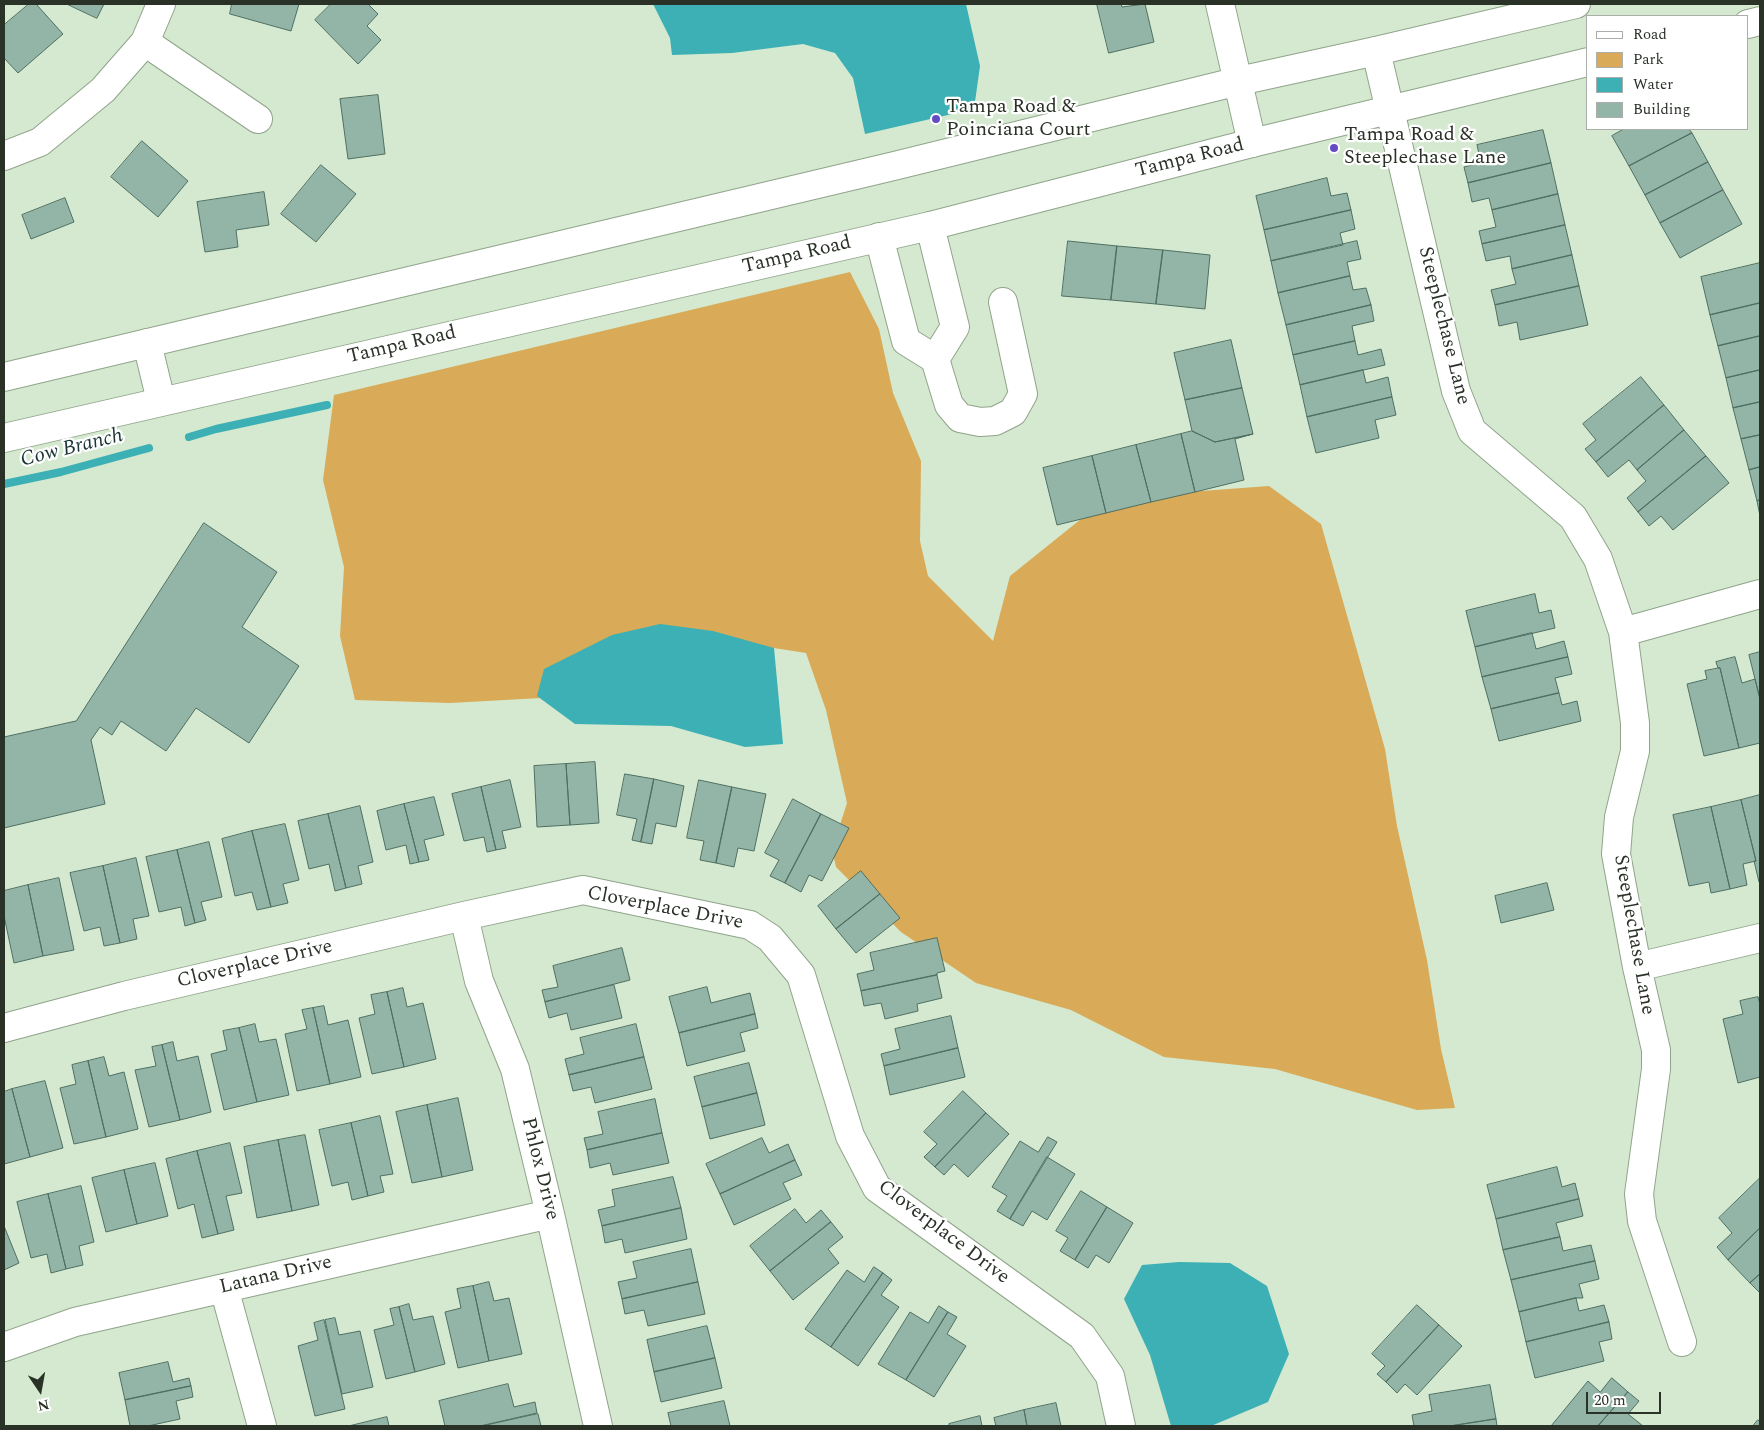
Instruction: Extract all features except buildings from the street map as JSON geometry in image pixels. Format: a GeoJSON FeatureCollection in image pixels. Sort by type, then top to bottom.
{"type":"FeatureCollection","features":[{"type":"Feature","properties":{"kind":"street"},"geometry":{"type":"LineString","coordinates":[[4,156],[40,142],[103,90],[145,42],[161,4]]}},
{"type":"Feature","properties":{"kind":"street"},"geometry":{"type":"LineString","coordinates":[[1220,4],[1252,143]]}},
{"type":"Feature","properties":{"kind":"street"},"geometry":{"type":"LineString","coordinates":[[4,377],[875,171],[1239,81],[1576,4]]}},
{"type":"Feature","properties":{"kind":"street"},"geometry":{"type":"LineString","coordinates":[[145,42],[258,119]]}},
{"type":"Feature","properties":{"kind":"street","name":"Steeplechase Lane"},"geometry":{"type":"LineString","coordinates":[[1376,51],[1456,391],[1472,431],[1573,516],[1598,559],[1623,632],[1635,723],[1635,751],[1620,817],[1616,854],[1637,967],[1656,1050],[1656,1069],[1639,1194],[1642,1221],[1682,1342]]}},
{"type":"Feature","properties":{"kind":"street","name":"Tampa Road"},"geometry":{"type":"LineString","coordinates":[[4,438],[930,226],[1252,143],[1586,62]]}},
{"type":"Feature","properties":{"kind":"street"},"geometry":{"type":"LineString","coordinates":[[930,226],[955,327],[935,359]]}},
{"type":"Feature","properties":{"kind":"street"},"geometry":{"type":"LineString","coordinates":[[879,237],[906,342],[935,359],[949,405],[960,418],[980,422],[995,421],[1013,412],[1023,394],[1004,302]]}},
{"type":"Feature","properties":{"kind":"street"},"geometry":{"type":"LineString","coordinates":[[147,343],[161,402]]}},
{"type":"Feature","properties":{"kind":"street"},"geometry":{"type":"LineString","coordinates":[[1623,632],[1760,594]]}},
{"type":"Feature","properties":{"kind":"street","name":"Cloverplace Drive"},"geometry":{"type":"LineString","coordinates":[[4,1028],[124,996],[583,890],[750,925],[770,938],[802,975],[850,1136],[877,1188],[1082,1336],[1110,1376],[1122,1426]]}},
{"type":"Feature","properties":{"kind":"street","name":"Phlox Drive"},"geometry":{"type":"LineString","coordinates":[[464,916],[479,981],[515,1069],[598,1426]]}},
{"type":"Feature","properties":{"kind":"street"},"geometry":{"type":"LineString","coordinates":[[1637,967],[1760,938]]}},
{"type":"Feature","properties":{"kind":"street","name":"Latana Drive"},"geometry":{"type":"LineString","coordinates":[[4,1347],[75,1322],[550,1214]]}},
{"type":"Feature","properties":{"kind":"street"},"geometry":{"type":"LineString","coordinates":[[224,1288],[262,1426]]}},
{"type":"Feature","properties":{"kind":"green space"},"geometry":{"type":"Polygon","coordinates":[[[850,272],[879,329],[893,393],[921,461],[920,541],[928,576],[993,641],[1010,576],[1096,507],[1188,492],[1269,486],[1321,524],[1385,749],[1397,826],[1427,960],[1441,1049],[1455,1108],[1417,1110],[1275,1069],[1164,1057],[1071,1010],[976,983],[901,932],[836,867],[832,850],[847,803],[826,710],[806,653],[774,648],[537,695],[541,698],[450,703],[355,700],[340,636],[344,567],[323,480],[334,395],[850,272]]]}},
{"type":"Feature","properties":{"kind":"water"},"geometry":{"type":"Polygon","coordinates":[[[653,4],[966,4],[980,66],[974,109],[865,134],[853,78],[835,53],[803,44],[732,53],[672,55],[670,38],[653,4]]]}},
{"type":"Feature","properties":{"kind":"water"},"geometry":{"type":"Polygon","coordinates":[[[660,624],[713,631],[774,648],[783,744],[745,747],[671,726],[575,724],[537,696],[544,669],[612,635],[660,624]]]}},
{"type":"Feature","properties":{"kind":"water"},"geometry":{"type":"Polygon","coordinates":[[[1179,1262],[1230,1263],[1267,1286],[1289,1354],[1268,1402],[1211,1426],[1171,1426],[1150,1355],[1124,1299],[1142,1265],[1179,1262]]]}},
{"type":"Feature","properties":{"kind":"waterway","name":"Cow Branch"},"geometry":{"type":"LineString","coordinates":[[189,437],[216,429],[327,405]]}},
{"type":"Feature","properties":{"kind":"waterway","name":"Cow Branch"},"geometry":{"type":"LineString","coordinates":[[4,484],[61,472],[149,448]]}},
{"type":"Feature","properties":{"kind":"place","name":"Tampa Road & Poinciana Court"},"geometry":{"type":"Point","coordinates":[936,119]}},
{"type":"Feature","properties":{"kind":"place","name":"Tampa Road & Steeplechase Lane"},"geometry":{"type":"Point","coordinates":[1334,148]}}]}
